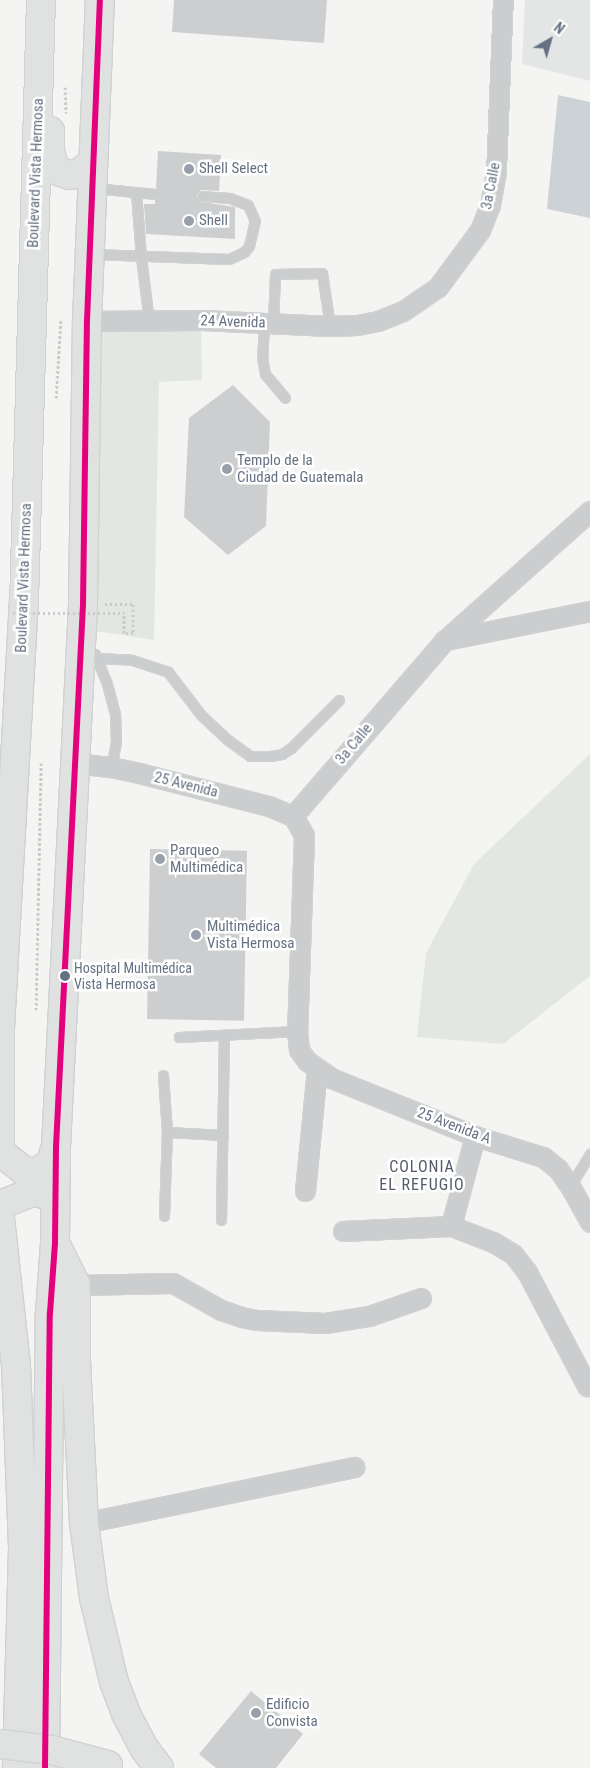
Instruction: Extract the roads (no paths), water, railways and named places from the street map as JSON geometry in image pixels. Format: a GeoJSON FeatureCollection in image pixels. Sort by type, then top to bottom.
{"type":"FeatureCollection","features":[{"type":"Feature","properties":{"kind":"main road","name":"Boulevard Vista Hermosa"},"geometry":{"type":"LineString","coordinates":[[0,1154],[0,1028],[20,671],[41,0]]}},
{"type":"Feature","properties":{"kind":"main road"},"geometry":{"type":"LineString","coordinates":[[53,0],[52,157],[58,171],[69,175],[92,176]]}},
{"type":"Feature","properties":{"kind":"main road"},"geometry":{"type":"LineString","coordinates":[[45,1768],[50,1313],[55,1243],[56,1147],[83,616],[87,321],[100,0]]}},
{"type":"Feature","properties":{"kind":"main road"},"geometry":{"type":"LineString","coordinates":[[0,721],[20,671]]}},
{"type":"Feature","properties":{"kind":"main road"},"geometry":{"type":"LineString","coordinates":[[0,1154],[24,1171],[35,1173],[50,1164],[56,1147]]}},
{"type":"Feature","properties":{"kind":"main road"},"geometry":{"type":"LineString","coordinates":[[0,1205],[29,1193],[38,1192],[55,1199]]}},
{"type":"Feature","properties":{"kind":"main road"},"geometry":{"type":"LineString","coordinates":[[0,1218],[16,1365],[23,1548],[17,1768]]}},
{"type":"Feature","properties":{"kind":"main road"},"geometry":{"type":"LineString","coordinates":[[55,1243],[76,1285],[76,1360],[84,1522],[94,1598],[114,1682],[126,1714],[144,1748],[159,1768]]}},
{"type":"Feature","properties":{"kind":"main road"},"geometry":{"type":"LineString","coordinates":[[46,1610],[65,1698],[63,1768]]}},
{"type":"Feature","properties":{"kind":"main road"},"geometry":{"type":"LineString","coordinates":[[0,1744],[52,1750],[111,1767]]}},
{"type":"Feature","properties":{"kind":"street","name":"3a Calle"},"geometry":{"type":"LineString","coordinates":[[378,322],[403,311],[438,287],[480,230],[490,204],[496,172],[503,0]]}},
{"type":"Feature","properties":{"kind":"street","name":"24 Avenida"},"geometry":{"type":"LineString","coordinates":[[87,321],[149,320],[330,326],[378,322]]}},
{"type":"Feature","properties":{"kind":"street","name":"3a Calle"},"geometry":{"type":"LineString","coordinates":[[293,816],[444,641],[590,511]]}},
{"type":"Feature","properties":{"kind":"street"},"geometry":{"type":"LineString","coordinates":[[444,641],[590,611]]}},
{"type":"Feature","properties":{"kind":"street","name":"25 Avenida"},"geometry":{"type":"LineString","coordinates":[[76,764],[111,767],[269,806],[293,816]]}},
{"type":"Feature","properties":{"kind":"street"},"geometry":{"type":"LineString","coordinates":[[293,816],[304,835],[297,1031]]}},
{"type":"Feature","properties":{"kind":"street","name":"25 Avenida A"},"geometry":{"type":"LineString","coordinates":[[297,1031],[299,1050],[307,1061],[332,1078],[475,1136],[543,1157],[558,1170],[570,1186],[590,1222]]}},
{"type":"Feature","properties":{"kind":"street"},"geometry":{"type":"LineString","coordinates":[[305,1191],[317,1069]]}},
{"type":"Feature","properties":{"kind":"street"},"geometry":{"type":"LineString","coordinates":[[450,1226],[475,1136]]}},
{"type":"Feature","properties":{"kind":"street"},"geometry":{"type":"LineString","coordinates":[[343,1231],[450,1226],[493,1242],[513,1254],[527,1272],[587,1386]]}},
{"type":"Feature","properties":{"kind":"street"},"geometry":{"type":"LineString","coordinates":[[76,1285],[174,1283],[221,1310],[241,1317],[257,1320],[325,1323],[369,1316],[421,1298]]}},
{"type":"Feature","properties":{"kind":"street"},"geometry":{"type":"LineString","coordinates":[[84,1522],[354,1467]]}},
{"type":"Feature","properties":{"kind":"lane"},"geometry":{"type":"LineString","coordinates":[[92,176],[136,192],[156,194]]}},
{"type":"Feature","properties":{"kind":"lane"},"geometry":{"type":"LineString","coordinates":[[136,192],[141,257],[149,320]]}},
{"type":"Feature","properties":{"kind":"lane"},"geometry":{"type":"LineString","coordinates":[[90,254],[229,259],[244,252],[249,246],[255,221],[248,205],[230,198],[203,196]]}},
{"type":"Feature","properties":{"kind":"lane"},"geometry":{"type":"LineString","coordinates":[[285,398],[265,374],[262,357],[269,324],[275,274],[322,273],[330,326]]}},
{"type":"Feature","properties":{"kind":"lane"},"geometry":{"type":"LineString","coordinates":[[83,616],[115,714],[116,742],[111,767]]}},
{"type":"Feature","properties":{"kind":"lane"},"geometry":{"type":"LineString","coordinates":[[98,658],[132,660],[168,672],[201,715],[228,740],[250,756],[282,754],[339,700]]}},
{"type":"Feature","properties":{"kind":"lane"},"geometry":{"type":"LineString","coordinates":[[179,1037],[297,1031]]}},
{"type":"Feature","properties":{"kind":"lane"},"geometry":{"type":"LineString","coordinates":[[221,1220],[224,1035]]}},
{"type":"Feature","properties":{"kind":"lane"},"geometry":{"type":"LineString","coordinates":[[163,1075],[167,1132],[164,1216]]}},
{"type":"Feature","properties":{"kind":"lane"},"geometry":{"type":"LineString","coordinates":[[167,1132],[222,1135]]}},
{"type":"Feature","properties":{"kind":"lane"},"geometry":{"type":"LineString","coordinates":[[570,1186],[590,1154]]}},
{"type":"Feature","properties":{"kind":"place","name":"Shell Select"},"geometry":{"type":"Point","coordinates":[189,169]}},
{"type":"Feature","properties":{"kind":"place","name":"Shell"},"geometry":{"type":"Point","coordinates":[189,221]}},
{"type":"Feature","properties":{"kind":"place","name":"Templo de la Ciudad de Guatemala"},"geometry":{"type":"Point","coordinates":[227,469]}},
{"type":"Feature","properties":{"kind":"place","name":"Parqueo Multimédica"},"geometry":{"type":"Point","coordinates":[160,859]}},
{"type":"Feature","properties":{"kind":"place","name":"Multimédica Vista Hermosa"},"geometry":{"type":"Point","coordinates":[196,935]}},
{"type":"Feature","properties":{"kind":"place","name":"Hospital Multimédica Vista Hermosa"},"geometry":{"type":"Point","coordinates":[65,976]}},
{"type":"Feature","properties":{"kind":"place","name":"Edificio Convista"},"geometry":{"type":"Point","coordinates":[256,1713]}},
{"type":"Feature","properties":{"kind":"district","name":"COLONIA EL REFUGIO"},"geometry":{"type":"Point","coordinates":[422,1176]}}]}
